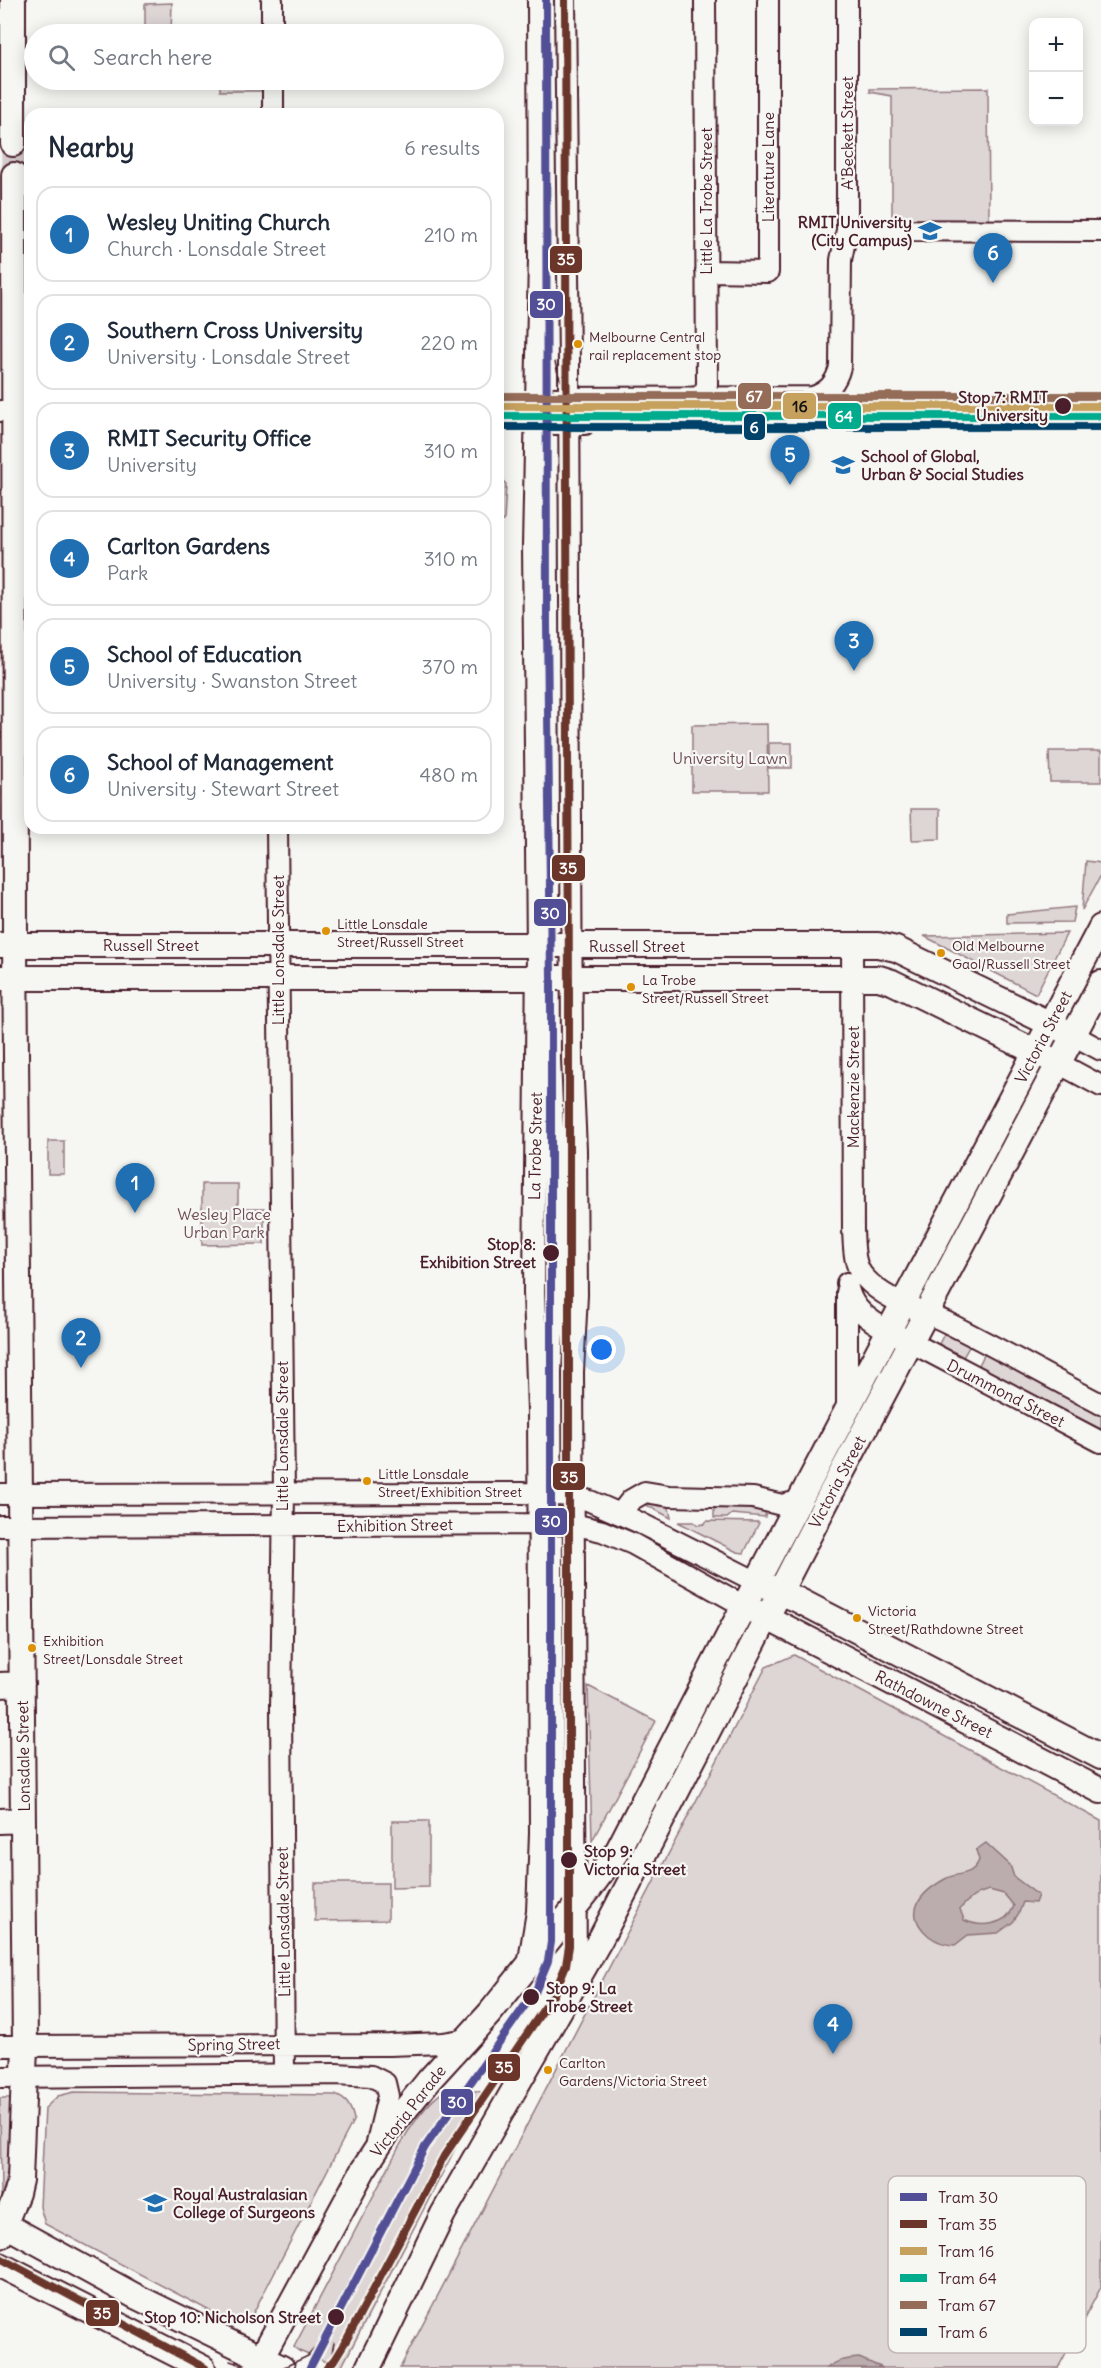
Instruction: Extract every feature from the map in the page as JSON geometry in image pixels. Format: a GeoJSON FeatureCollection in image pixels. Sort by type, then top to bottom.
{"type":"FeatureCollection","features":[{"type":"Feature","properties":{"kind":"main road"},"geometry":{"type":"LineString","coordinates":[[13,0],[13,144]]}},
{"type":"Feature","properties":{"kind":"main road","name":"Lonsdale Street"},"geometry":{"type":"LineString","coordinates":[[2,2228],[20,2180],[25,2046],[12,1820],[10,1526],[7,484],[15,411],[14,175]]}},
{"type":"Feature","properties":{"kind":"main road","name":"Victoria Street"},"geometry":{"type":"LineString","coordinates":[[575,1907],[608,1865],[629,1830],[744,1606],[1101,927]]}},
{"type":"Feature","properties":{"kind":"main road","name":"Russell Street"},"geometry":{"type":"LineString","coordinates":[[8,945],[537,947],[878,945],[896,949],[1073,1035]]}},
{"type":"Feature","properties":{"kind":"main road"},"geometry":{"type":"LineString","coordinates":[[108,945],[108,978]]}},
{"type":"Feature","properties":{"kind":"main road"},"geometry":{"type":"LineString","coordinates":[[705,946],[706,978]]}},
{"type":"Feature","properties":{"kind":"main road","name":"Russell Street"},"geometry":{"type":"LineString","coordinates":[[8,978],[879,978],[892,982],[1058,1063]]}},
{"type":"Feature","properties":{"kind":"main road","name":"Victoria Street"},"geometry":{"type":"LineString","coordinates":[[576,1982],[1101,983]]}},
{"type":"Feature","properties":{"kind":"main road","name":"Exhibition Street"},"geometry":{"type":"LineString","coordinates":[[757,1582],[780,1592]]}},
{"type":"Feature","properties":{"kind":"main road","name":"Rathdowne Street"},"geometry":{"type":"LineString","coordinates":[[780,1592],[1101,1758]]}},
{"type":"Feature","properties":{"kind":"main road","name":"Exhibition Street"},"geometry":{"type":"LineString","coordinates":[[744,1606],[766,1618]]}},
{"type":"Feature","properties":{"kind":"main road","name":"Rathdowne Street"},"geometry":{"type":"LineString","coordinates":[[766,1618],[1101,1791]]}},
{"type":"Feature","properties":{"kind":"main road"},"geometry":{"type":"LineString","coordinates":[[890,1682],[903,1656]]}},
{"type":"Feature","properties":{"kind":"main road","name":"Victoria Parade"},"geometry":{"type":"LineString","coordinates":[[266,2365],[375,2150],[412,2100],[467,2039],[575,1907]]}},
{"type":"Feature","properties":{"kind":"main road"},"geometry":{"type":"LineString","coordinates":[[368,2368],[462,2180],[576,1982]]}},
{"type":"Feature","properties":{"kind":"main road"},"geometry":{"type":"LineString","coordinates":[[2,2228],[266,2365]]}},
{"type":"Feature","properties":{"kind":"main road"},"geometry":{"type":"LineString","coordinates":[[0,2265],[203,2368]]}},
{"type":"Feature","properties":{"kind":"street"},"geometry":{"type":"LineString","coordinates":[[272,0],[272,24]]}},
{"type":"Feature","properties":{"kind":"street","name":"La Trobe Street"},"geometry":{"type":"LineString","coordinates":[[528,1966],[537,1912],[540,1849],[539,1523],[534,1158],[537,947],[533,546],[539,259],[538,0]]}},
{"type":"Feature","properties":{"kind":"street"},"geometry":{"type":"LineString","coordinates":[[565,0],[569,398],[576,424],[572,947],[577,1295],[573,1372],[576,1982]]}},
{"type":"Feature","properties":{"kind":"street","name":"Little La Trobe Street"},"geometry":{"type":"LineString","coordinates":[[696,398],[705,392],[707,384],[705,0]]}},
{"type":"Feature","properties":{"kind":"street","name":"Literature Lane"},"geometry":{"type":"LineString","coordinates":[[706,271],[768,272],[768,0]]}},
{"type":"Feature","properties":{"kind":"street","name":"A'Beckett Street"},"geometry":{"type":"LineString","coordinates":[[696,398],[813,397],[823,394],[834,383],[840,367],[841,260],[847,230],[847,0]]}},
{"type":"Feature","properties":{"kind":"street"},"geometry":{"type":"LineString","coordinates":[[273,90],[273,108]]}},
{"type":"Feature","properties":{"kind":"street"},"geometry":{"type":"LineString","coordinates":[[847,230],[1101,231]]}},
{"type":"Feature","properties":{"kind":"street"},"geometry":{"type":"LineString","coordinates":[[535,398],[696,398]]}},
{"type":"Feature","properties":{"kind":"street"},"geometry":{"type":"LineString","coordinates":[[534,424],[576,424]]}},
{"type":"Feature","properties":{"kind":"street","name":"Little Lonsdale Street"},"geometry":{"type":"LineString","coordinates":[[278,834],[284,1493],[281,1864],[284,2074]]}},
{"type":"Feature","properties":{"kind":"street","name":"Mackenzie Street"},"geometry":{"type":"LineString","coordinates":[[852,945],[853,1230],[856,1259],[863,1277],[884,1294],[926,1314]]}},
{"type":"Feature","properties":{"kind":"street"},"geometry":{"type":"LineString","coordinates":[[1073,1035],[1101,1050]]}},
{"type":"Feature","properties":{"kind":"street"},"geometry":{"type":"LineString","coordinates":[[1058,1063],[1101,1086]]}},
{"type":"Feature","properties":{"kind":"street","name":"Mackenzie Street"},"geometry":{"type":"LineString","coordinates":[[847,1411],[849,1379],[847,1283],[853,1230]]}},
{"type":"Feature","properties":{"kind":"street"},"geometry":{"type":"LineString","coordinates":[[847,1283],[850,1296],[859,1310],[910,1344]]}},
{"type":"Feature","properties":{"kind":"street","name":"Drummond Street"},"geometry":{"type":"LineString","coordinates":[[926,1314],[944,1321],[1101,1404]]}},
{"type":"Feature","properties":{"kind":"street","name":"Drummond Street"},"geometry":{"type":"LineString","coordinates":[[910,1344],[1101,1442]]}},
{"type":"Feature","properties":{"kind":"street"},"geometry":{"type":"LineString","coordinates":[[620,1514],[634,1497],[645,1492],[669,1496],[753,1498],[782,1505],[799,1501]]}},
{"type":"Feature","properties":{"kind":"street"},"geometry":{"type":"LineString","coordinates":[[167,1526],[168,1493]]}},
{"type":"Feature","properties":{"kind":"street"},"geometry":{"type":"LineString","coordinates":[[313,1526],[314,1493]]}},
{"type":"Feature","properties":{"kind":"street","name":"Exhibition Street"},"geometry":{"type":"LineString","coordinates":[[10,1494],[538,1493],[573,1496],[620,1514],[757,1582]]}},
{"type":"Feature","properties":{"kind":"street"},"geometry":{"type":"LineString","coordinates":[[65,1526],[66,1494]]}},
{"type":"Feature","properties":{"kind":"street","name":"Exhibition Street"},"geometry":{"type":"LineString","coordinates":[[10,1526],[573,1524],[596,1529],[628,1541],[744,1606]]}},
{"type":"Feature","properties":{"kind":"street","name":"Spring Street"},"geometry":{"type":"LineString","coordinates":[[0,2046],[390,2045],[442,2043],[467,2039]]}},
{"type":"Feature","properties":{"kind":"street","name":"Spring Street"},"geometry":{"type":"LineString","coordinates":[[0,2077],[284,2074],[375,2077],[385,2083],[388,2096],[375,2150]]}},
{"type":"Feature","properties":{"kind":"green space"},"geometry":{"type":"Polygon","coordinates":[[[172,3],[171,24],[145,24],[145,4],[172,3]]]}},
{"type":"Feature","properties":{"kind":"green space"},"geometry":{"type":"Polygon","coordinates":[[[988,88],[989,221],[892,220],[892,96],[870,92],[870,89],[988,88]]]}},
{"type":"Feature","properties":{"kind":"green space"},"geometry":{"type":"Polygon","coordinates":[[[220,90],[264,90],[264,91],[220,90]]]}},
{"type":"Feature","properties":{"kind":"green space"},"geometry":{"type":"Polygon","coordinates":[[[504,482],[506,484],[504,521],[504,482]]]}},
{"type":"Feature","properties":{"kind":"green space","name":"University Lawn"},"geometry":{"type":"Polygon","coordinates":[[[767,724],[768,791],[692,791],[692,725],[767,724]]]}},
{"type":"Feature","properties":{"kind":"green space"},"geometry":{"type":"Polygon","coordinates":[[[769,743],[792,743],[792,768],[769,768],[769,743]]]}},
{"type":"Feature","properties":{"kind":"green space"},"geometry":{"type":"Polygon","coordinates":[[[1049,751],[1101,751],[1101,782],[1050,782],[1049,751]]]}},
{"type":"Feature","properties":{"kind":"green space"},"geometry":{"type":"Polygon","coordinates":[[[911,809],[940,809],[940,839],[912,840],[911,809]]]}},
{"type":"Feature","properties":{"kind":"green space"},"geometry":{"type":"Polygon","coordinates":[[[1086,861],[1101,863],[1101,875],[1082,910],[1086,861]]]}},
{"type":"Feature","properties":{"kind":"green space"},"geometry":{"type":"Polygon","coordinates":[[[1075,907],[1072,922],[1007,923],[1007,914],[1075,907]]]}},
{"type":"Feature","properties":{"kind":"green space"},"geometry":{"type":"Polygon","coordinates":[[[1067,933],[1036,994],[924,936],[1067,933]]]}},
{"type":"Feature","properties":{"kind":"green space"},"geometry":{"type":"Polygon","coordinates":[[[48,1141],[64,1141],[64,1174],[48,1174],[48,1141]]]}},
{"type":"Feature","properties":{"kind":"green space","name":"Wesley Place Urban Park"},"geometry":{"type":"Polygon","coordinates":[[[202,1184],[238,1184],[238,1208],[264,1208],[264,1244],[202,1245],[202,1184]]]}},
{"type":"Feature","properties":{"kind":"green space"},"geometry":{"type":"Polygon","coordinates":[[[945,1332],[970,1345],[962,1359],[938,1346],[945,1332]]]}},
{"type":"Feature","properties":{"kind":"green space"},"geometry":{"type":"Polygon","coordinates":[[[985,1353],[1101,1414],[1101,1432],[978,1367],[985,1353]]]}},
{"type":"Feature","properties":{"kind":"green space"},"geometry":{"type":"Polygon","coordinates":[[[637,1500],[668,1503],[671,1518],[637,1500]]]}},
{"type":"Feature","properties":{"kind":"green space"},"geometry":{"type":"Polygon","coordinates":[[[714,1505],[766,1505],[765,1517],[732,1514],[727,1518],[714,1518],[714,1505]]]}},
{"type":"Feature","properties":{"kind":"green space"},"geometry":{"type":"Polygon","coordinates":[[[707,1521],[759,1523],[744,1553],[737,1552],[678,1522],[694,1522],[698,1525],[707,1521]]]}},
{"type":"Feature","properties":{"kind":"green space"},"geometry":{"type":"Polygon","coordinates":[[[794,1655],[1101,1821],[1101,2287],[1086,2315],[1086,2176],[888,2176],[888,2353],[1066,2353],[1058,2368],[400,2368],[766,1667],[794,1655]]]}},
{"type":"Feature","properties":{"kind":"green space"},"geometry":{"type":"Polygon","coordinates":[[[588,1686],[656,1721],[592,1841],[588,1686]]]}},
{"type":"Feature","properties":{"kind":"green space"},"geometry":{"type":"Polygon","coordinates":[[[392,1821],[429,1821],[429,1887],[392,1888],[392,1821]]]}},
{"type":"Feature","properties":{"kind":"green space"},"geometry":{"type":"Polygon","coordinates":[[[315,1883],[388,1883],[388,1920],[315,1921],[315,1883]]]}},
{"type":"Feature","properties":{"kind":"green space"},"geometry":{"type":"Polygon","coordinates":[[[445,2091],[478,2091],[482,2093],[482,2097],[341,2368],[299,2351],[294,2347],[403,2140],[425,2108],[445,2091]]]}},
{"type":"Feature","properties":{"kind":"green space"},"geometry":{"type":"Polygon","coordinates":[[[74,2092],[335,2095],[348,2104],[354,2119],[249,2321],[225,2319],[45,2224],[40,2207],[45,2108],[58,2096],[74,2092]]]}},
{"type":"Feature","properties":{"kind":"green space"},"geometry":{"type":"Polygon","coordinates":[[[0,2098],[12,2098],[10,2158],[1,2199],[0,2098]]]}},
{"type":"Feature","properties":{"kind":"shaded area"},"geometry":{"type":"Polygon","coordinates":[[[986,1843],[1010,1865],[1014,1877],[1038,1895],[1035,1903],[1023,1902],[1013,1922],[998,1933],[968,1935],[955,1945],[941,1943],[921,1928],[916,1912],[918,1904],[922,1897],[936,1885],[973,1869],[979,1860],[976,1850],[986,1843]],[[989,1890],[973,1897],[960,1909],[964,1920],[978,1924],[992,1924],[1005,1918],[1014,1906],[1004,1894],[989,1890]]]}},
{"type":"Feature","properties":{"kind":"shaded area"},"geometry":{"type":"Polygon","coordinates":[[[859,2358],[883,2368],[827,2368],[846,2359],[859,2358]]]}},
{"type":"Feature","properties":{"kind":"tunnel"},"geometry":{"type":"LineString","coordinates":[[13,144],[14,175]]}},
{"type":"Feature","properties":{"kind":"tram line","name":"30"},"geometry":{"type":"LineString","coordinates":[[310,2368],[425,2147],[536,1990],[548,1961],[551,1942],[551,978],[547,624],[546,0]]}},
{"type":"Feature","properties":{"kind":"tram line","name":"35"},"geometry":{"type":"LineString","coordinates":[[327,2368],[347,2339],[444,2156],[554,1994],[566,1965],[569,1946],[569,993],[565,0]]}},
{"type":"Feature","properties":{"kind":"tram line"},"geometry":{"type":"LineString","coordinates":[[555,362],[560,379],[569,392],[582,401],[600,405]]}},
{"type":"Feature","properties":{"kind":"tram line"},"geometry":{"type":"LineString","coordinates":[[547,367],[552,389],[562,403],[578,411],[599,415]]}},
{"type":"Feature","properties":{"kind":"tram line","name":"67"},"geometry":{"type":"LineString","coordinates":[[504,396],[1101,396]]}},
{"type":"Feature","properties":{"kind":"tram line","name":"16"},"geometry":{"type":"LineString","coordinates":[[504,406],[1101,406]]}},
{"type":"Feature","properties":{"kind":"tram line","name":"64"},"geometry":{"type":"LineString","coordinates":[[504,416],[1101,416]]}},
{"type":"Feature","properties":{"kind":"tram line","name":"6"},"geometry":{"type":"LineString","coordinates":[[504,427],[1101,427]]}},
{"type":"Feature","properties":{"kind":"tram line","name":"35"},"geometry":{"type":"LineString","coordinates":[[0,2258],[205,2368]]}},
{"type":"Feature","properties":{"kind":"tram line"},"geometry":{"type":"LineString","coordinates":[[282,2368],[308,2356],[329,2330]]}},
{"type":"Feature","properties":{"kind":"tram line"},"geometry":{"type":"LineString","coordinates":[[329,2368],[334,2343]]}},
{"type":"Feature","properties":{"kind":"tram line"},"geometry":{"type":"LineString","coordinates":[[316,2368],[322,2345]]}},
{"type":"Feature","properties":{"kind":"tram line"},"geometry":{"type":"LineString","coordinates":[[230,2361],[251,2368]]}},
{"type":"Feature","properties":{"kind":"place","name":"RMIT University (City Campus)"},"geometry":{"type":"Point","coordinates":[930,231]}},
{"type":"Feature","properties":{"kind":"place","name":"School of Management"},"geometry":{"type":"Point","coordinates":[993,283]}},
{"type":"Feature","properties":{"kind":"place","name":"Melbourne Central rail replacement stop"},"geometry":{"type":"Point","coordinates":[578,344]}},
{"type":"Feature","properties":{"kind":"place","name":"Stop 7: RMIT University"},"geometry":{"type":"Point","coordinates":[1063,406]}},
{"type":"Feature","properties":{"kind":"place","name":"School of Global, Urban & Social Studies"},"geometry":{"type":"Point","coordinates":[843,465]}},
{"type":"Feature","properties":{"kind":"place","name":"School of Education"},"geometry":{"type":"Point","coordinates":[790,485]}},
{"type":"Feature","properties":{"kind":"place","name":"RMIT Security Office"},"geometry":{"type":"Point","coordinates":[854,671]}},
{"type":"Feature","properties":{"kind":"place","name":"Little Lonsdale Street/Russell Street"},"geometry":{"type":"Point","coordinates":[326,931]}},
{"type":"Feature","properties":{"kind":"place","name":"Old Melbourne Gaol/Russell Street"},"geometry":{"type":"Point","coordinates":[941,953]}},
{"type":"Feature","properties":{"kind":"place","name":"La Trobe Street/Russell Street"},"geometry":{"type":"Point","coordinates":[631,987]}},
{"type":"Feature","properties":{"kind":"place","name":"Wesley Uniting Church"},"geometry":{"type":"Point","coordinates":[135,1213]}},
{"type":"Feature","properties":{"kind":"place","name":"Stop 8: Exhibition Street"},"geometry":{"type":"Point","coordinates":[551,1253]}},
{"type":"Feature","properties":{"kind":"place","name":"Southern Cross University"},"geometry":{"type":"Point","coordinates":[81,1368]}},
{"type":"Feature","properties":{"kind":"place","name":"Little Lonsdale Street/Exhibition Street"},"geometry":{"type":"Point","coordinates":[367,1481]}},
{"type":"Feature","properties":{"kind":"place","name":"Victoria Street/Rathdowne Street"},"geometry":{"type":"Point","coordinates":[857,1618]}},
{"type":"Feature","properties":{"kind":"place","name":"Exhibition Street/Lonsdale Street"},"geometry":{"type":"Point","coordinates":[32,1648]}},
{"type":"Feature","properties":{"kind":"place","name":"Stop 9: Victoria Street"},"geometry":{"type":"Point","coordinates":[569,1860]}},
{"type":"Feature","properties":{"kind":"place","name":"Stop 9: La Trobe Street"},"geometry":{"type":"Point","coordinates":[531,1997]}},
{"type":"Feature","properties":{"kind":"place","name":"Carlton Gardens"},"geometry":{"type":"Point","coordinates":[833,2054]}},
{"type":"Feature","properties":{"kind":"place","name":"Carlton Gardens/Victoria Street"},"geometry":{"type":"Point","coordinates":[548,2070]}},
{"type":"Feature","properties":{"kind":"place","name":"Royal Australasian College of Surgeons"},"geometry":{"type":"Point","coordinates":[155,2203]}},
{"type":"Feature","properties":{"kind":"place","name":"Stop 10: Nicholson Street"},"geometry":{"type":"Point","coordinates":[336,2317]}}]}
